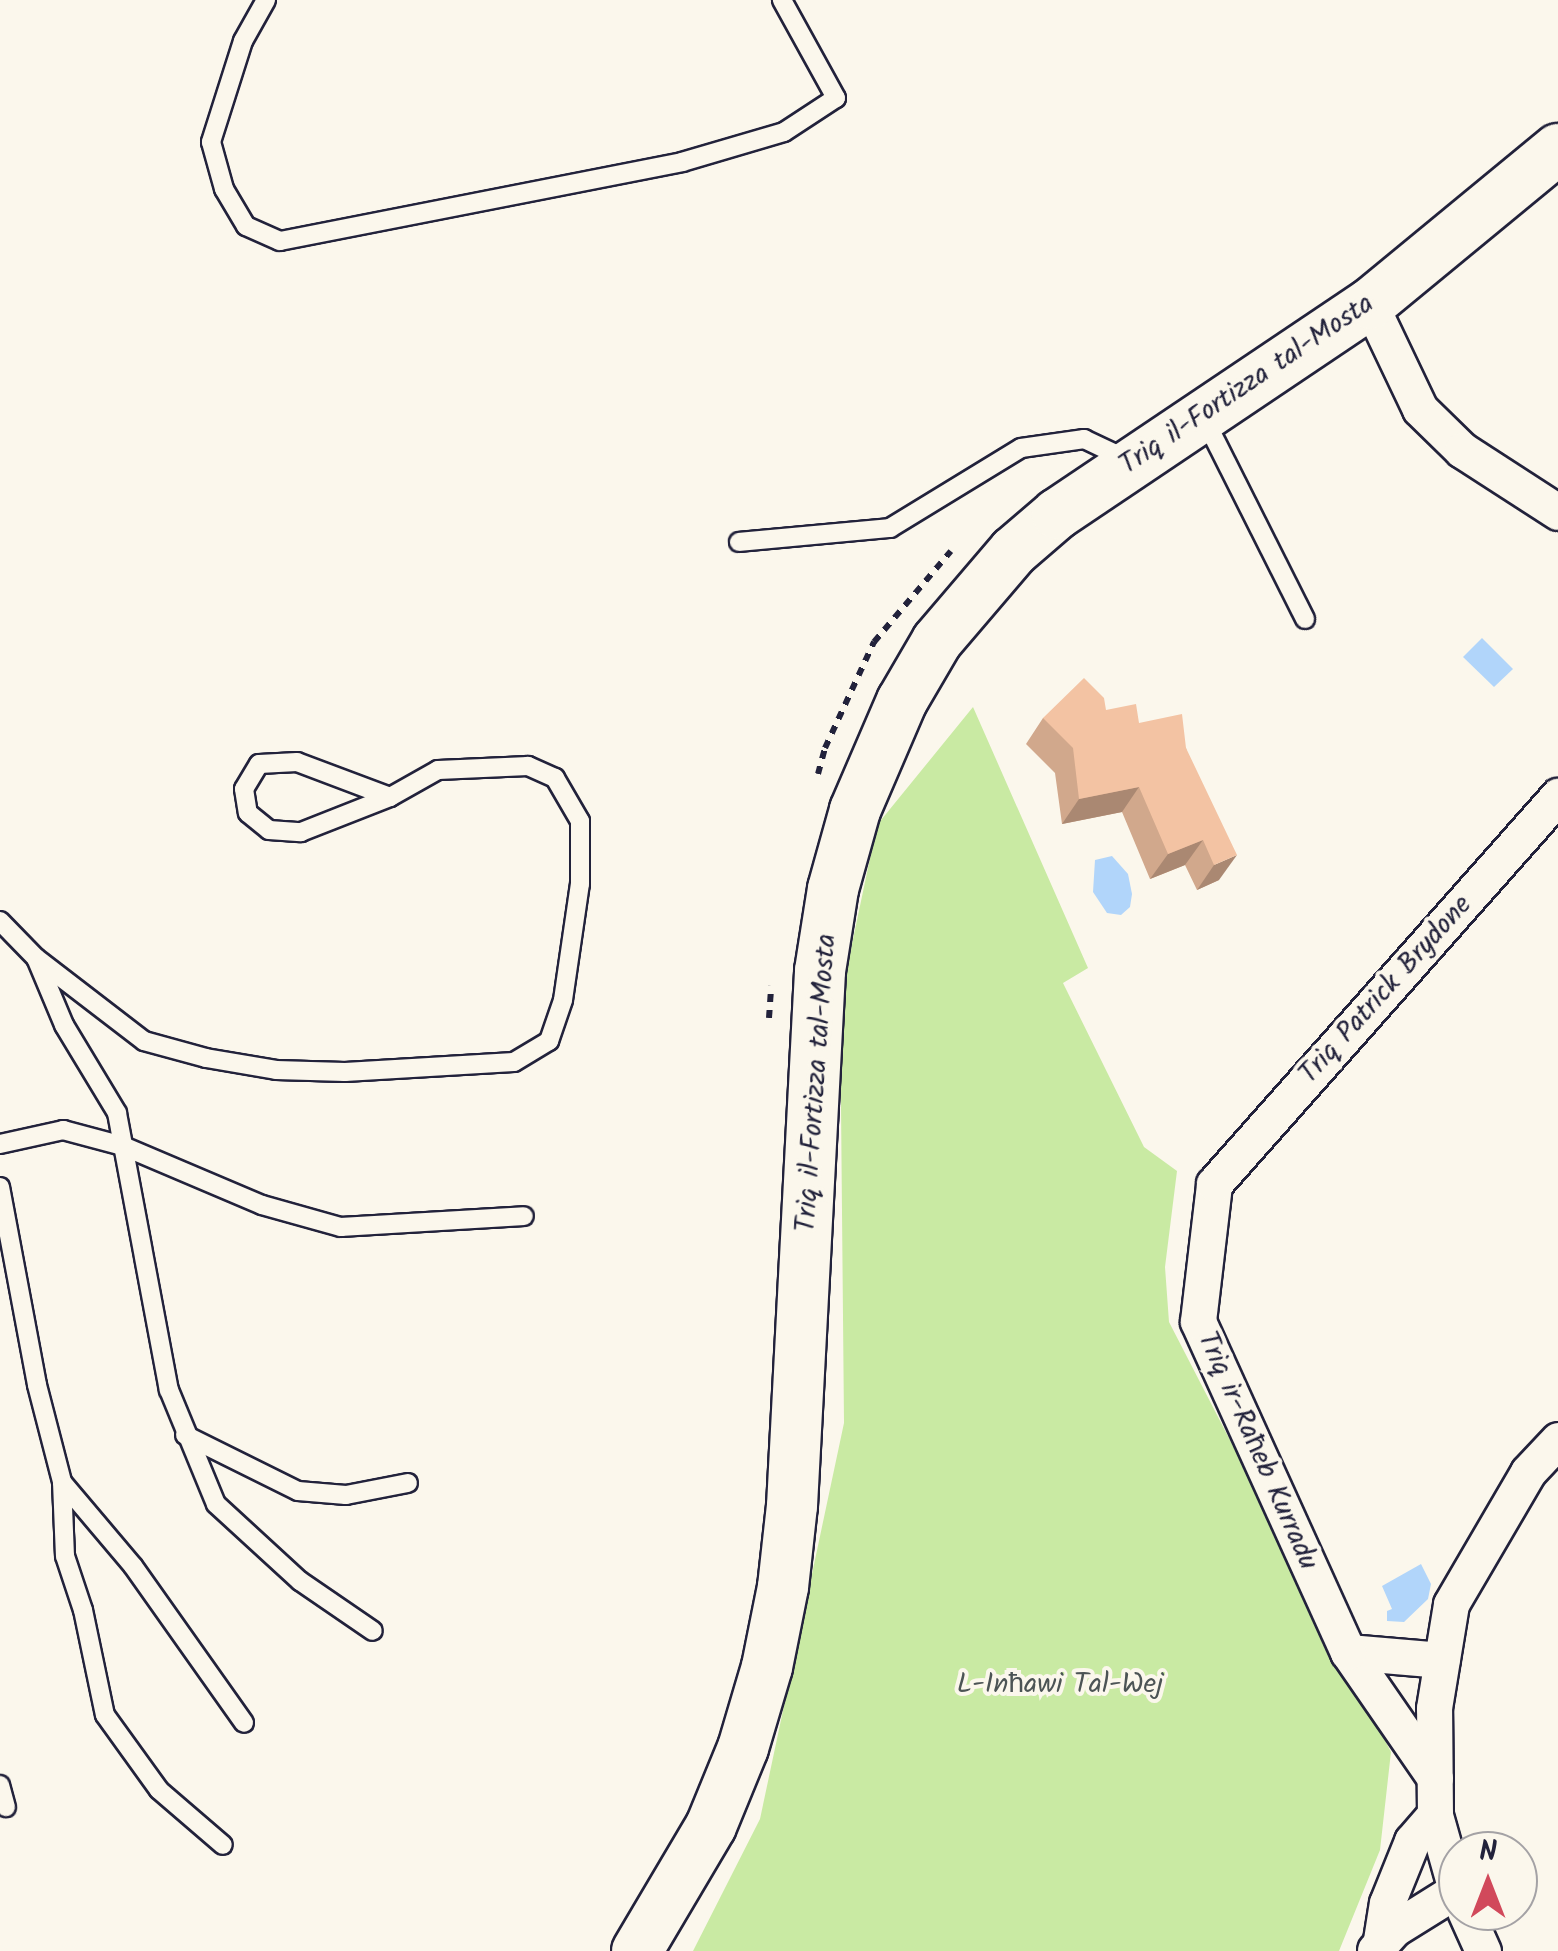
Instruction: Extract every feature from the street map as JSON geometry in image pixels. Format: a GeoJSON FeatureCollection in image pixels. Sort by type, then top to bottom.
{"type":"FeatureCollection","features":[{"type":"Feature","properties":{"kind":"main road","name":"Triq il-Fortizza tal-Mosta"},"geometry":{"type":"LineString","coordinates":[[637,1951],[695,1856],[743,1748],[783,1586],[802,1366],[820,972],[833,889],[855,810],[902,701],[937,641],[1014,551],[1131,461],[1370,304],[1558,149]]}},
{"type":"Feature","properties":{"kind":"street"},"geometry":{"type":"LineString","coordinates":[[1370,304],[1420,409],[1462,450],[1558,512]]}},
{"type":"Feature","properties":{"kind":"street","name":"Triq Patrick Brydone"},"geometry":{"type":"LineString","coordinates":[[1214,1184],[1558,796]]}},
{"type":"Feature","properties":{"kind":"street","name":"Triq ir-Raħeb Kurradu"},"geometry":{"type":"LineString","coordinates":[[1214,1184],[1198,1321],[1348,1652],[1435,1778]]}},
{"type":"Feature","properties":{"kind":"street"},"geometry":{"type":"LineString","coordinates":[[1440,1831],[1435,1815],[1434,1708],[1452,1604],[1528,1472],[1558,1440]]}},
{"type":"Feature","properties":{"kind":"street"},"geometry":{"type":"LineString","coordinates":[[1348,1652],[1442,1660]]}},
{"type":"Feature","properties":{"kind":"street"},"geometry":{"type":"LineString","coordinates":[[1378,1945],[1387,1902],[1412,1840],[1435,1815]]}},
{"type":"Feature","properties":{"kind":"street"},"geometry":{"type":"LineString","coordinates":[[1378,1945],[1438,1911]]}},
{"type":"Feature","properties":{"kind":"lane"},"geometry":{"type":"LineString","coordinates":[[266,0],[243,41],[211,142],[224,189],[246,226],[280,241],[682,162],[784,132],[836,98],[782,0]]}},
{"type":"Feature","properties":{"kind":"lane"},"geometry":{"type":"LineString","coordinates":[[1204,416],[1305,619]]}},
{"type":"Feature","properties":{"kind":"lane"},"geometry":{"type":"LineString","coordinates":[[739,542],[890,528],[1021,448],[1084,439],[1131,461]]}},
{"type":"Feature","properties":{"kind":"lane"},"geometry":{"type":"LineString","coordinates":[[0,921],[36,958],[144,1041],[206,1058],[276,1070],[345,1072],[514,1062],[549,1041],[564,1000],[580,884],[580,821],[555,778],[528,766],[438,770],[390,797],[301,832],[269,830],[248,813],[244,789],[258,764],[297,762],[390,797]]}},
{"type":"Feature","properties":{"kind":"lane"},"geometry":{"type":"LineString","coordinates":[[36,958],[64,1025],[117,1113],[169,1390],[216,1504],[300,1581],[373,1631]]}},
{"type":"Feature","properties":{"kind":"lane"},"geometry":{"type":"LineString","coordinates":[[0,1144],[63,1130],[123,1146],[262,1204],[341,1227],[524,1216]]}},
{"type":"Feature","properties":{"kind":"lane"},"geometry":{"type":"LineString","coordinates":[[0,1187],[36,1386],[62,1482],[65,1556],[83,1610],[104,1714],[159,1790],[223,1845]]}},
{"type":"Feature","properties":{"kind":"lane"},"geometry":{"type":"LineString","coordinates":[[185,1435],[298,1490],[346,1495],[408,1483]]}},
{"type":"Feature","properties":{"kind":"lane"},"geometry":{"type":"LineString","coordinates":[[62,1482],[133,1566],[244,1723]]}},
{"type":"Feature","properties":{"kind":"lane"},"geometry":{"type":"LineString","coordinates":[[0,1786],[6,1807]]}},
{"type":"Feature","properties":{"kind":"path"},"geometry":{"type":"LineString","coordinates":[[816,785],[825,748],[874,642],[938,562],[966,538]]}},
{"type":"Feature","properties":{"kind":"path"},"geometry":{"type":"LineString","coordinates":[[768,1032],[774,974]]}},
{"type":"Feature","properties":{"kind":"green space","name":"L-Inħawi Tal-Wej"},"geometry":{"type":"Polygon","coordinates":[[[973,707],[1088,968],[1063,983],[1144,1147],[1177,1171],[1165,1267],[1169,1322],[1391,1752],[1380,1850],[1339,1951],[693,1951],[760,1819],[844,1423],[840,1001],[877,825],[973,707]]]}},
{"type":"Feature","properties":{"kind":"water"},"geometry":{"type":"Polygon","coordinates":[[[1482,638],[1513,669],[1494,687],[1463,657],[1482,638]]]}},
{"type":"Feature","properties":{"kind":"water"},"geometry":{"type":"Polygon","coordinates":[[[1112,856],[1128,874],[1132,894],[1130,907],[1121,915],[1107,913],[1093,892],[1095,860],[1112,856]]]}},
{"type":"Feature","properties":{"kind":"water"},"geometry":{"type":"Polygon","coordinates":[[[1421,1564],[1431,1584],[1428,1599],[1404,1622],[1387,1621],[1387,1611],[1392,1609],[1382,1586],[1421,1564]]]}},
{"type":"Feature","properties":{"kind":"building"},"geometry":{"type":"Polygon","coordinates":[[[1084,678],[1104,698],[1106,710],[1136,704],[1139,723],[1182,714],[1186,748],[1237,855],[1214,865],[1203,840],[1168,854],[1139,787],[1079,799],[1073,748],[1043,718],[1084,678]]]}}]}
